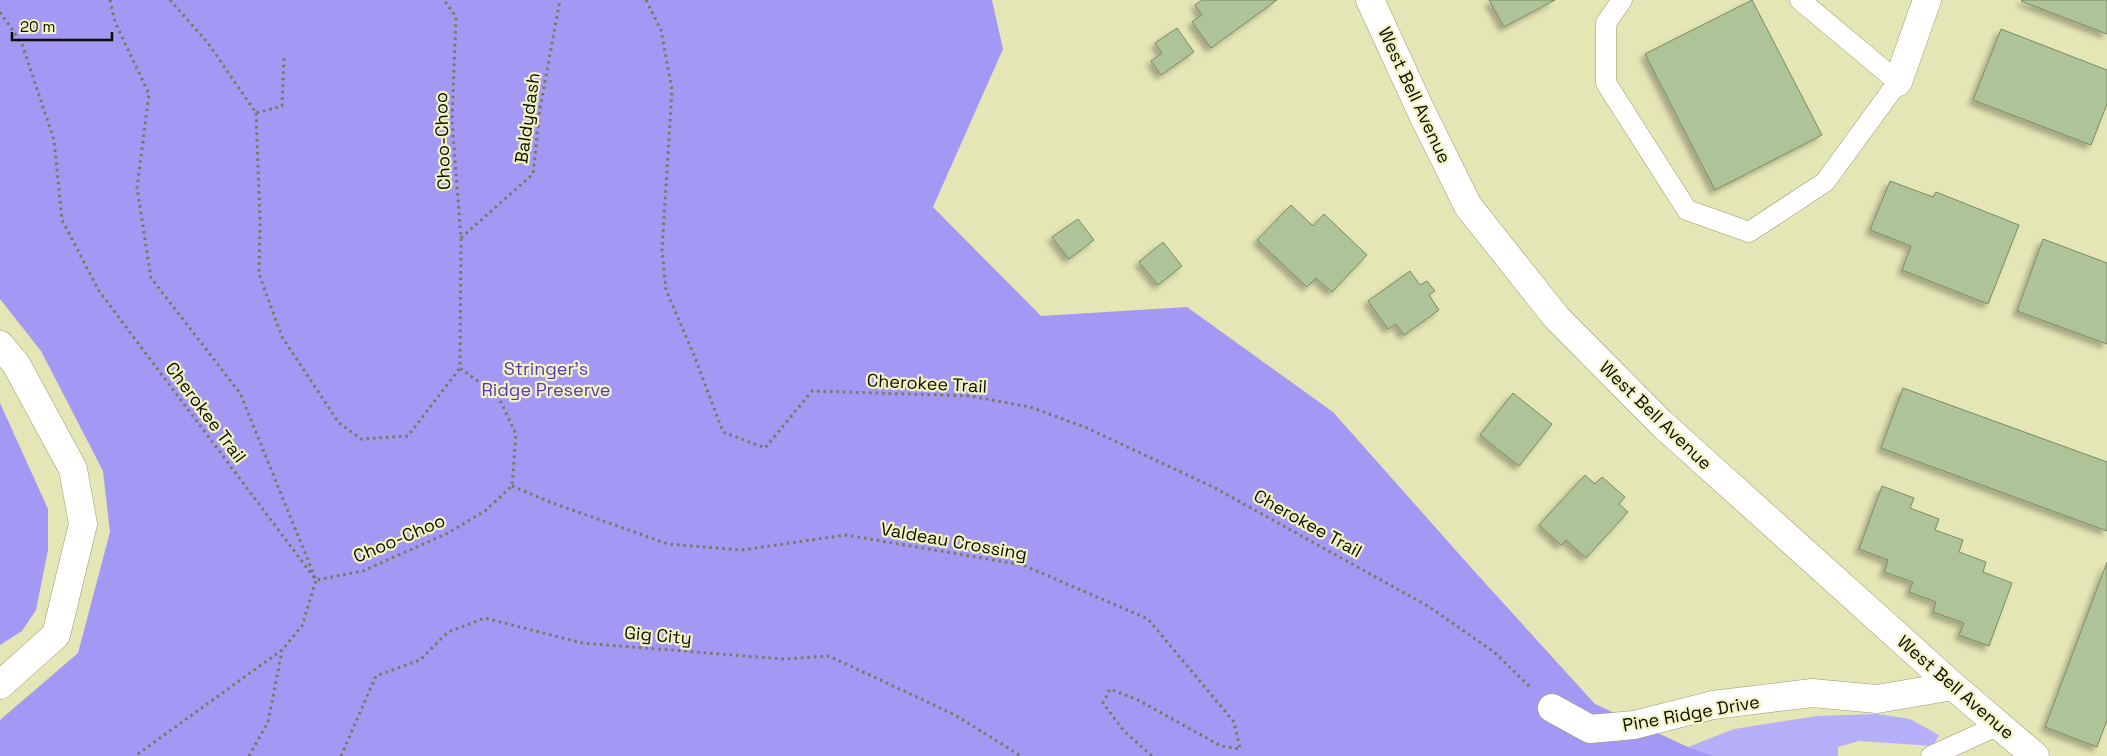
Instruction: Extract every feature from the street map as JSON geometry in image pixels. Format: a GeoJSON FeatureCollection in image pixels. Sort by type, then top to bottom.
{"type":"FeatureCollection","features":[{"type":"Feature","properties":{"kind":"street","name":"West Bell Avenue"},"geometry":{"type":"LineString","coordinates":[[1370,0],[1422,113],[1468,206],[1556,317],[1661,423],[1953,686],[2035,756]]}},
{"type":"Feature","properties":{"kind":"street"},"geometry":{"type":"LineString","coordinates":[[1898,82],[1927,0]]}},
{"type":"Feature","properties":{"kind":"street"},"geometry":{"type":"LineString","coordinates":[[0,345],[16,364],[73,469],[83,524],[56,635],[0,685]]}},
{"type":"Feature","properties":{"kind":"street","name":"Pine Ridge Drive"},"geometry":{"type":"LineString","coordinates":[[1552,708],[1590,729],[1634,725],[1713,705],[1812,693],[1877,699],[1953,686]]}},
{"type":"Feature","properties":{"kind":"lane"},"geometry":{"type":"LineString","coordinates":[[1622,0],[1606,23],[1606,83],[1687,210],[1749,232],[1825,182],[1898,82],[1800,0]]}},
{"type":"Feature","properties":{"kind":"lane"},"geometry":{"type":"LineString","coordinates":[[1931,756],[1999,725]]}},
{"type":"Feature","properties":{"kind":"path"},"geometry":{"type":"LineString","coordinates":[[110,0],[115,22],[149,94],[137,188],[150,278],[240,393],[316,580],[302,626],[282,650],[135,756]]}},
{"type":"Feature","properties":{"kind":"path"},"geometry":{"type":"LineString","coordinates":[[170,0],[208,43],[256,112],[260,220],[259,274],[282,338],[339,423],[361,439],[408,436],[460,368],[498,396],[516,434],[512,486]]}},
{"type":"Feature","properties":{"kind":"path","name":"Choo-Choo"},"geometry":{"type":"LineString","coordinates":[[444,0],[456,17],[452,120],[461,238],[460,368]]}},
{"type":"Feature","properties":{"kind":"path","name":"Baldydash"},"geometry":{"type":"LineString","coordinates":[[461,238],[533,174],[540,109],[560,0]]}},
{"type":"Feature","properties":{"kind":"path","name":"Cherokee Trail"},"geometry":{"type":"LineString","coordinates":[[646,0],[661,30],[672,90],[662,250],[666,290],[723,432],[765,448],[812,391],[970,396],[1030,407],[1087,428],[1215,488],[1428,606],[1494,652],[1552,708]]}},
{"type":"Feature","properties":{"kind":"path","name":"Cherokee Trail"},"geometry":{"type":"LineString","coordinates":[[0,12],[22,44],[54,140],[62,220],[99,291],[316,580]]}},
{"type":"Feature","properties":{"kind":"path"},"geometry":{"type":"LineString","coordinates":[[256,112],[282,106],[284,54]]}},
{"type":"Feature","properties":{"kind":"path","name":"Choo-Choo"},"geometry":{"type":"LineString","coordinates":[[316,580],[363,571],[450,532],[486,510],[512,486]]}},
{"type":"Feature","properties":{"kind":"path","name":"Valdeau Crossing"},"geometry":{"type":"LineString","coordinates":[[512,486],[550,502],[668,544],[741,550],[846,535],[1023,565],[1148,619],[1234,722],[1240,749],[1221,746],[1138,700],[1110,689],[1103,703],[1124,731],[1152,756]]}},
{"type":"Feature","properties":{"kind":"path","name":"Gig City"},"geometry":{"type":"LineString","coordinates":[[341,756],[376,676],[420,660],[448,632],[485,618],[582,643],[784,659],[829,656],[955,715],[1021,756]]}},
{"type":"Feature","properties":{"kind":"path"},"geometry":{"type":"LineString","coordinates":[[248,756],[268,722],[282,650]]}},
{"type":"Feature","properties":{"kind":"shaded area"},"geometry":{"type":"Polygon","coordinates":[[[1877,714],[1910,719],[1939,735],[1933,746],[1859,741],[1838,747],[1838,756],[1714,756],[1688,747],[1734,729],[1817,716],[1877,714]]]}},
{"type":"Feature","properties":{"kind":"green space","name":"Stringer's Ridge Preserve"},"geometry":{"type":"Polygon","coordinates":[[[0,0],[992,0],[1003,49],[933,207],[1041,316],[1187,307],[1333,412],[1595,704],[1688,747],[1714,756],[0,756],[0,720],[78,653],[110,532],[103,471],[41,351],[0,299],[0,0]]]}},
{"type":"Feature","properties":{"kind":"green space"},"geometry":{"type":"Polygon","coordinates":[[[0,403],[48,509],[48,550],[36,610],[22,631],[0,645],[0,403]]]}},
{"type":"Feature","properties":{"kind":"building"},"geometry":{"type":"Polygon","coordinates":[[[1202,0],[1277,0],[1211,48],[1192,22],[1202,15],[1195,5],[1202,0]]]}},
{"type":"Feature","properties":{"kind":"building"},"geometry":{"type":"Polygon","coordinates":[[[1489,0],[1555,0],[1504,27],[1489,0]]]}},
{"type":"Feature","properties":{"kind":"building"},"geometry":{"type":"Polygon","coordinates":[[[1752,0],[1822,135],[1715,190],[1645,54],[1752,0]]]}},
{"type":"Feature","properties":{"kind":"building"},"geometry":{"type":"Polygon","coordinates":[[[2107,0],[2107,34],[2021,1],[2107,0]]]}},
{"type":"Feature","properties":{"kind":"building"},"geometry":{"type":"Polygon","coordinates":[[[1177,28],[1194,52],[1161,75],[1151,61],[1162,53],[1155,43],[1177,28]]]}},
{"type":"Feature","properties":{"kind":"building"},"geometry":{"type":"Polygon","coordinates":[[[2001,29],[2107,70],[2107,104],[2091,145],[1973,100],[2001,29]]]}},
{"type":"Feature","properties":{"kind":"building"},"geometry":{"type":"Polygon","coordinates":[[[1890,181],[1933,197],[1936,192],[2019,225],[1988,304],[1902,270],[1911,246],[1870,230],[1890,181]]]}},
{"type":"Feature","properties":{"kind":"building"},"geometry":{"type":"Polygon","coordinates":[[[1291,205],[1313,226],[1324,214],[1367,255],[1332,292],[1316,278],[1307,287],[1257,240],[1291,205]]]}},
{"type":"Feature","properties":{"kind":"building"},"geometry":{"type":"Polygon","coordinates":[[[1078,219],[1094,240],[1069,259],[1052,237],[1078,219]]]}},
{"type":"Feature","properties":{"kind":"building"},"geometry":{"type":"Polygon","coordinates":[[[2043,239],[2107,263],[2107,344],[2017,311],[2043,239]]]}},
{"type":"Feature","properties":{"kind":"building"},"geometry":{"type":"Polygon","coordinates":[[[1163,242],[1182,266],[1158,285],[1139,262],[1163,242]]]}},
{"type":"Feature","properties":{"kind":"building"},"geometry":{"type":"Polygon","coordinates":[[[1410,271],[1420,285],[1427,281],[1435,291],[1429,295],[1439,310],[1404,335],[1396,324],[1388,329],[1368,301],[1410,271]]]}},
{"type":"Feature","properties":{"kind":"building"},"geometry":{"type":"Polygon","coordinates":[[[1903,388],[2107,462],[2107,531],[1881,448],[1903,388]]]}},
{"type":"Feature","properties":{"kind":"building"},"geometry":{"type":"Polygon","coordinates":[[[1513,393],[1552,424],[1519,466],[1480,435],[1513,393]]]}},
{"type":"Feature","properties":{"kind":"building"},"geometry":{"type":"Polygon","coordinates":[[[1585,475],[1595,484],[1602,477],[1625,497],[1619,504],[1628,512],[1586,558],[1566,540],[1561,545],[1539,525],[1585,475]]]}},
{"type":"Feature","properties":{"kind":"building"},"geometry":{"type":"Polygon","coordinates":[[[1882,486],[1914,498],[1910,508],[1939,519],[1935,530],[1963,540],[1959,552],[1986,562],[1983,572],[2012,583],[1989,646],[1959,635],[1964,623],[1933,612],[1936,602],[1909,592],[1913,582],[1884,572],[1888,560],[1859,549],[1882,486]]]}},
{"type":"Feature","properties":{"kind":"building"},"geometry":{"type":"Polygon","coordinates":[[[2107,562],[2107,720],[2097,747],[2045,727],[2107,562]]]}}]}
